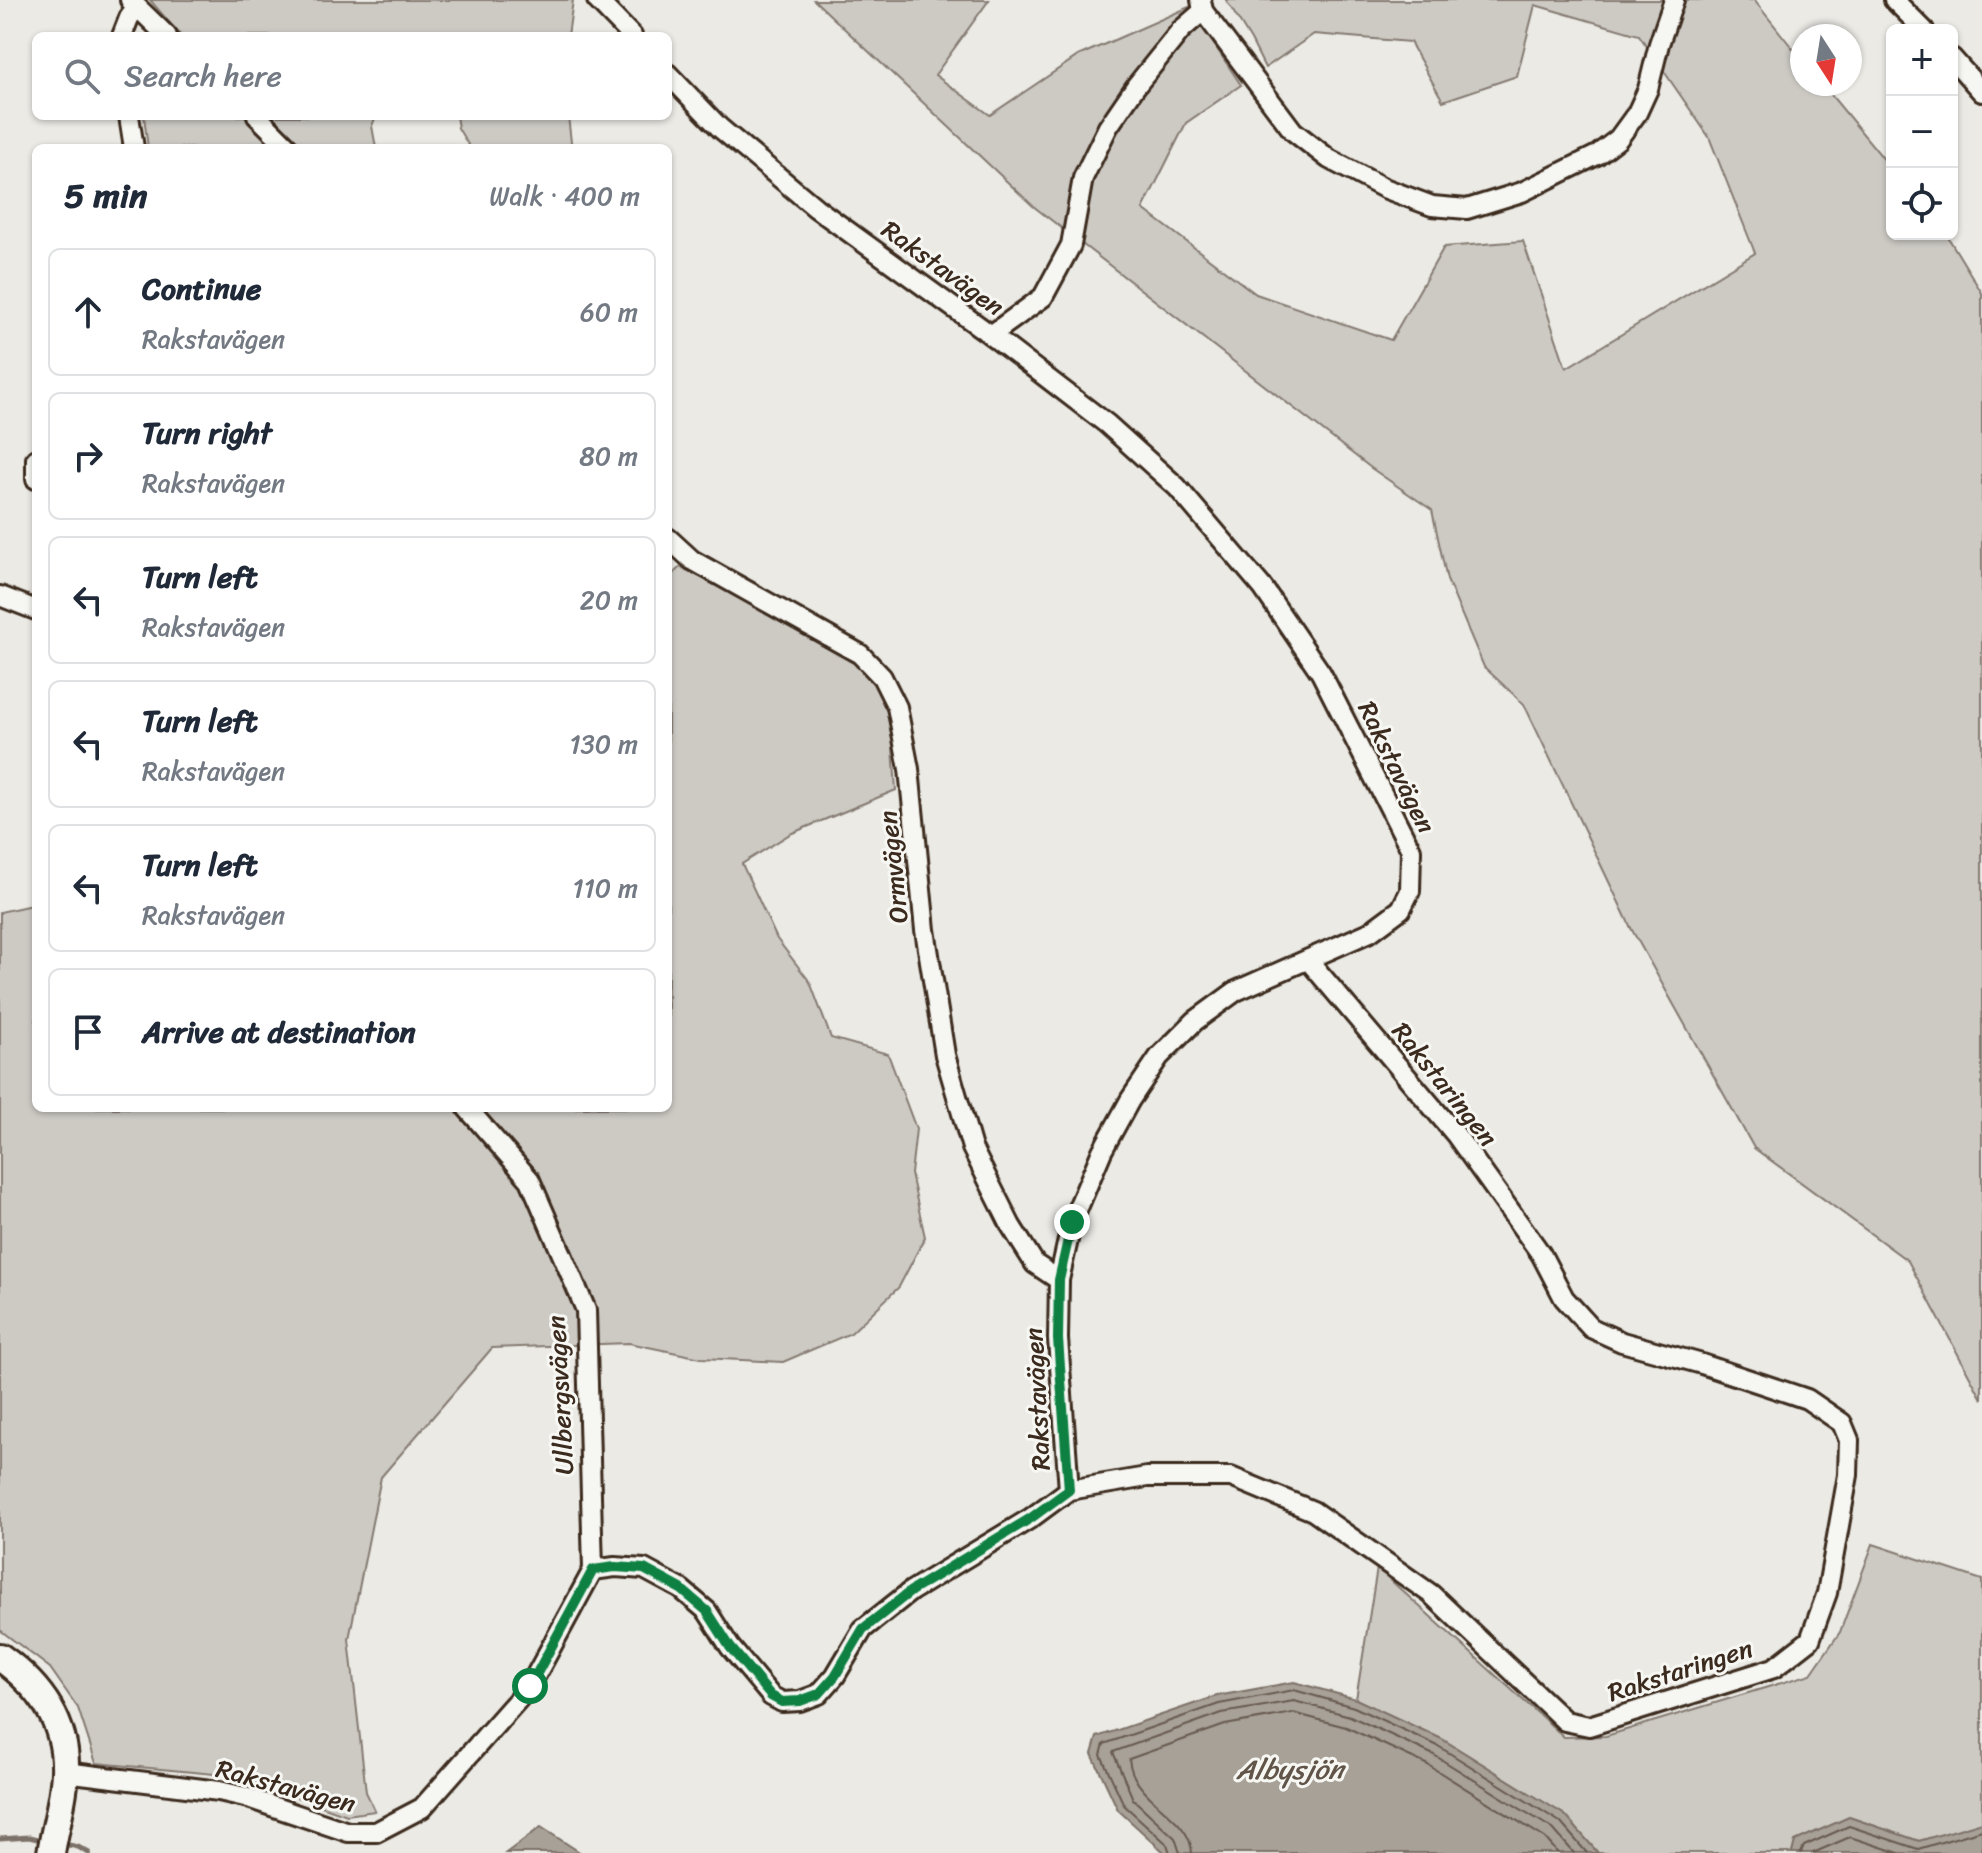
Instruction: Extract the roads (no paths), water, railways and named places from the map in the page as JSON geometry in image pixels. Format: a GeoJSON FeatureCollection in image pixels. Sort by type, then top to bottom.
{"type":"FeatureCollection","features":[{"type":"Feature","properties":{"kind":"street"},"geometry":{"type":"LineString","coordinates":[[597,0],[628,32]]}},
{"type":"Feature","properties":{"kind":"street"},"geometry":{"type":"LineString","coordinates":[[991,335],[1043,297],[1071,245],[1083,178],[1108,127],[1136,86],[1202,5],[1293,131],[1329,159],[1384,188],[1432,206],[1467,209],[1522,192],[1597,155],[1618,139],[1637,113],[1648,89],[1674,0]]}},
{"type":"Feature","properties":{"kind":"street"},"geometry":{"type":"LineString","coordinates":[[1894,0],[1918,24]]}},
{"type":"Feature","properties":{"kind":"street"},"geometry":{"type":"LineString","coordinates":[[124,32],[133,4],[163,32]]}},
{"type":"Feature","properties":{"kind":"street"},"geometry":{"type":"LineString","coordinates":[[1958,65],[1982,92]]}},
{"type":"Feature","properties":{"kind":"street","name":"Rakstavägen"},"geometry":{"type":"LineString","coordinates":[[65,1772],[219,1791],[348,1832],[376,1832],[422,1808],[530,1686],[593,1570],[615,1567],[644,1569],[681,1589],[707,1611],[730,1647],[771,1696],[782,1702],[800,1701],[819,1694],[835,1676],[863,1629],[911,1591],[1031,1518],[1069,1490],[1058,1339],[1059,1280],[1072,1222],[1102,1151],[1130,1100],[1159,1057],[1195,1021],[1236,991],[1370,932],[1401,909],[1410,891],[1411,850],[1321,673],[1263,588],[1177,487],[1107,424],[816,208],[720,128],[672,78]]}},
{"type":"Feature","properties":{"kind":"street"},"geometry":{"type":"LineString","coordinates":[[130,120],[133,144]]}},
{"type":"Feature","properties":{"kind":"street"},"geometry":{"type":"LineString","coordinates":[[261,120],[285,144]]}},
{"type":"Feature","properties":{"kind":"street","name":"Ormvägen"},"geometry":{"type":"LineString","coordinates":[[672,542],[692,560],[860,654],[882,677],[897,707],[909,769],[925,930],[945,1055],[972,1148],[1011,1226],[1035,1264],[1059,1280]]}},
{"type":"Feature","properties":{"kind":"street"},"geometry":{"type":"LineString","coordinates":[[0,596],[32,608]]}},
{"type":"Feature","properties":{"kind":"street","name":"Rakstaringen"},"geometry":{"type":"LineString","coordinates":[[1069,1490],[1147,1477],[1231,1477],[1313,1511],[1431,1594],[1565,1721],[1589,1726],[1774,1668],[1810,1640],[1827,1593],[1848,1475],[1849,1440],[1842,1423],[1807,1399],[1702,1364],[1622,1342],[1591,1328],[1564,1298],[1541,1254],[1456,1135],[1309,961]]}},
{"type":"Feature","properties":{"kind":"street","name":"Ullbergsvägen"},"geometry":{"type":"LineString","coordinates":[[470,1112],[530,1180],[586,1310],[593,1570]]}},
{"type":"Feature","properties":{"kind":"street"},"geometry":{"type":"LineString","coordinates":[[0,1657],[22,1673],[45,1700],[61,1736],[65,1772],[51,1853]]}},
{"type":"Feature","properties":{"kind":"water","name":"Albysjön"},"geometry":{"type":"Polygon","coordinates":[[[1294,1682],[1356,1699],[1442,1739],[1565,1815],[1598,1853],[1165,1853],[1118,1810],[1092,1754],[1097,1737],[1217,1696],[1294,1682]]]}},
{"type":"Feature","properties":{"kind":"water"},"geometry":{"type":"Polygon","coordinates":[[[1849,1817],[1919,1841],[1982,1822],[1982,1853],[1792,1853],[1795,1841],[1849,1817]]]}},
{"type":"Feature","properties":{"kind":"water"},"geometry":{"type":"Polygon","coordinates":[[[541,1827],[581,1853],[506,1853],[541,1827]]]}},
{"type":"Feature","properties":{"kind":"waterway"},"geometry":{"type":"LineString","coordinates":[[0,1839],[29,1837],[46,1841]]}},
{"type":"Feature","properties":{"kind":"waterway"},"geometry":{"type":"LineString","coordinates":[[60,1843],[89,1853]]}}]}
